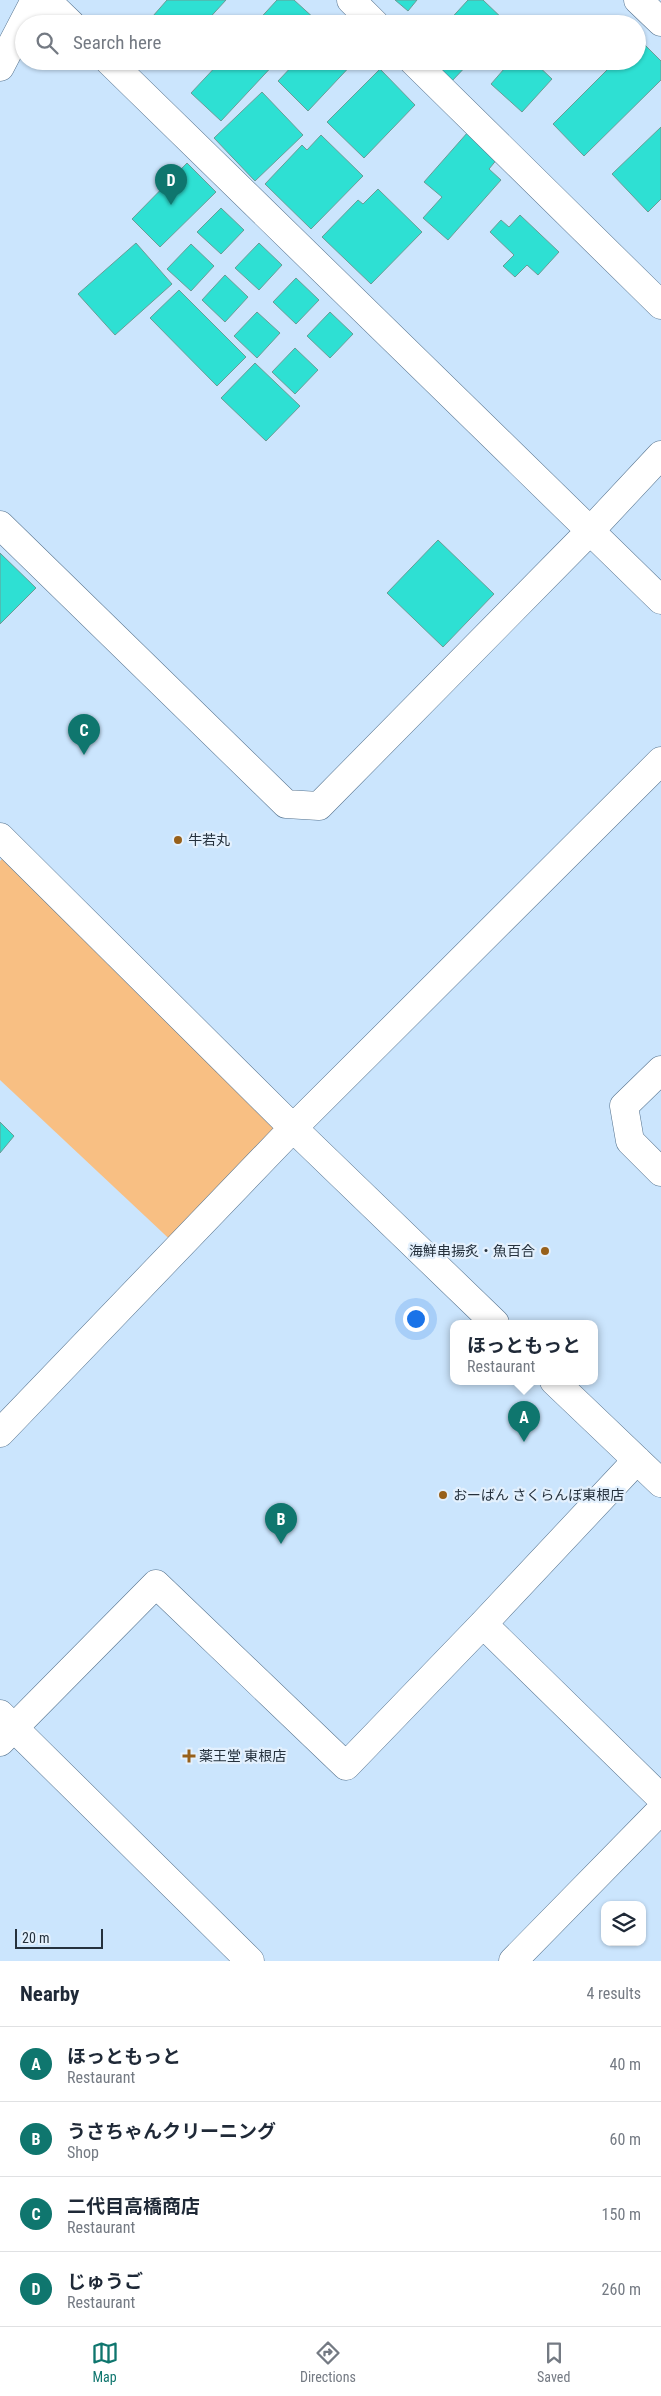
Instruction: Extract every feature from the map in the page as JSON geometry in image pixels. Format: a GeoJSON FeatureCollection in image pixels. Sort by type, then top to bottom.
{"type":"FeatureCollection","features":[{"type":"Feature","properties":{"kind":"street"},"geometry":{"type":"LineString","coordinates":[[28,15],[36,0]]}},
{"type":"Feature","properties":{"kind":"street"},"geometry":{"type":"LineString","coordinates":[[46,0],[62,15]]}},
{"type":"Feature","properties":{"kind":"street"},"geometry":{"type":"LineString","coordinates":[[350,0],[366,15]]}},
{"type":"Feature","properties":{"kind":"street"},"geometry":{"type":"LineString","coordinates":[[638,0],[661,22]]}},
{"type":"Feature","properties":{"kind":"street"},"geometry":{"type":"LineString","coordinates":[[0,67],[15,39]]}},
{"type":"Feature","properties":{"kind":"street"},"geometry":{"type":"LineString","coordinates":[[118,70],[661,600]]}},
{"type":"Feature","properties":{"kind":"street"},"geometry":{"type":"LineString","coordinates":[[422,70],[661,305]]}},
{"type":"Feature","properties":{"kind":"street"},"geometry":{"type":"LineString","coordinates":[[0,525],[286,804],[319,806],[590,531],[661,455]]}},
{"type":"Feature","properties":{"kind":"street"},"geometry":{"type":"LineString","coordinates":[[0,1433],[293,1128],[661,761]]}},
{"type":"Feature","properties":{"kind":"street"},"geometry":{"type":"LineString","coordinates":[[0,837],[293,1128],[492,1320]]}},
{"type":"Feature","properties":{"kind":"street"},"geometry":{"type":"LineString","coordinates":[[661,1070],[624,1106],[630,1141],[661,1172]]}},
{"type":"Feature","properties":{"kind":"street"},"geometry":{"type":"LineString","coordinates":[[558,1385],[661,1483]]}},
{"type":"Feature","properties":{"kind":"street"},"geometry":{"type":"LineString","coordinates":[[250,1961],[5,1728],[156,1584],[346,1766],[637,1460]]}},
{"type":"Feature","properties":{"kind":"street"},"geometry":{"type":"LineString","coordinates":[[483,1624],[661,1798]]}},
{"type":"Feature","properties":{"kind":"street"},"geometry":{"type":"LineString","coordinates":[[513,1961],[661,1810]]}},
{"type":"Feature","properties":{"kind":"shaded area"},"geometry":{"type":"Polygon","coordinates":[[[12,848],[293,1128],[179,1248],[0,1080],[0,861],[12,848]]]}},
{"type":"Feature","properties":{"kind":"building"},"geometry":{"type":"Polygon","coordinates":[[[167,0],[226,0],[212,15],[154,15],[167,0]]]}},
{"type":"Feature","properties":{"kind":"building"},"geometry":{"type":"Polygon","coordinates":[[[277,0],[294,0],[310,15],[263,15],[277,0]]]}},
{"type":"Feature","properties":{"kind":"building"},"geometry":{"type":"Polygon","coordinates":[[[395,0],[417,0],[408,11],[395,0]]]}},
{"type":"Feature","properties":{"kind":"building"},"geometry":{"type":"Polygon","coordinates":[[[468,0],[483,0],[499,15],[454,15],[468,0]]]}},
{"type":"Feature","properties":{"kind":"building"},"geometry":{"type":"Polygon","coordinates":[[[646,46],[661,61],[661,80],[584,156],[553,124],[607,70],[646,70],[646,46]]]}},
{"type":"Feature","properties":{"kind":"building"},"geometry":{"type":"Polygon","coordinates":[[[213,70],[269,70],[221,121],[191,93],[213,70]]]}},
{"type":"Feature","properties":{"kind":"building"},"geometry":{"type":"Polygon","coordinates":[[[288,70],[347,70],[308,111],[278,81],[288,70]]]}},
{"type":"Feature","properties":{"kind":"building"},"geometry":{"type":"Polygon","coordinates":[[[379,70],[415,105],[364,158],[327,122],[379,70]]]}},
{"type":"Feature","properties":{"kind":"building"},"geometry":{"type":"Polygon","coordinates":[[[439,70],[462,70],[451,82],[439,70]]]}},
{"type":"Feature","properties":{"kind":"building"},"geometry":{"type":"Polygon","coordinates":[[[503,70],[542,70],[552,79],[522,112],[491,84],[503,70]]]}},
{"type":"Feature","properties":{"kind":"building"},"geometry":{"type":"Polygon","coordinates":[[[262,92],[303,135],[255,181],[214,138],[262,92]]]}},
{"type":"Feature","properties":{"kind":"building"},"geometry":{"type":"Polygon","coordinates":[[[661,127],[661,199],[648,212],[612,174],[661,127]]]}},
{"type":"Feature","properties":{"kind":"building"},"geometry":{"type":"Polygon","coordinates":[[[468,132],[498,158],[489,169],[501,180],[448,240],[423,218],[442,197],[424,182],[468,132]]]}},
{"type":"Feature","properties":{"kind":"building"},"geometry":{"type":"Polygon","coordinates":[[[321,135],[363,176],[311,229],[265,184],[302,145],[307,150],[321,135]]]}},
{"type":"Feature","properties":{"kind":"building"},"geometry":{"type":"Polygon","coordinates":[[[187,163],[216,192],[160,247],[132,219],[187,163]]]}},
{"type":"Feature","properties":{"kind":"building"},"geometry":{"type":"Polygon","coordinates":[[[378,189],[422,232],[371,284],[322,237],[358,200],[363,204],[378,189]]]}},
{"type":"Feature","properties":{"kind":"building"},"geometry":{"type":"Polygon","coordinates":[[[221,208],[244,230],[221,254],[197,232],[221,208]]]}},
{"type":"Feature","properties":{"kind":"building"},"geometry":{"type":"Polygon","coordinates":[[[520,215],[559,252],[538,275],[527,265],[515,277],[503,266],[514,255],[490,232],[501,220],[509,227],[520,215]]]}},
{"type":"Feature","properties":{"kind":"building"},"geometry":{"type":"Polygon","coordinates":[[[136,243],[172,284],[115,335],[78,294],[136,243]]]}},
{"type":"Feature","properties":{"kind":"building"},"geometry":{"type":"Polygon","coordinates":[[[259,243],[282,265],[259,290],[235,268],[259,243]]]}},
{"type":"Feature","properties":{"kind":"building"},"geometry":{"type":"Polygon","coordinates":[[[191,244],[214,266],[191,291],[167,269],[191,244]]]}},
{"type":"Feature","properties":{"kind":"building"},"geometry":{"type":"Polygon","coordinates":[[[225,275],[248,297],[225,322],[202,300],[225,275]]]}},
{"type":"Feature","properties":{"kind":"building"},"geometry":{"type":"Polygon","coordinates":[[[296,278],[319,300],[296,324],[273,302],[296,278]]]}},
{"type":"Feature","properties":{"kind":"building"},"geometry":{"type":"Polygon","coordinates":[[[179,290],[246,357],[217,386],[150,318],[179,290]]]}},
{"type":"Feature","properties":{"kind":"building"},"geometry":{"type":"Polygon","coordinates":[[[257,312],[280,333],[257,358],[234,336],[257,312]]]}},
{"type":"Feature","properties":{"kind":"building"},"geometry":{"type":"Polygon","coordinates":[[[330,312],[353,334],[330,358],[307,336],[330,312]]]}},
{"type":"Feature","properties":{"kind":"building"},"geometry":{"type":"Polygon","coordinates":[[[295,348],[318,370],[295,394],[272,372],[295,348]]]}},
{"type":"Feature","properties":{"kind":"building"},"geometry":{"type":"Polygon","coordinates":[[[255,363],[300,406],[266,441],[221,398],[255,363]]]}},
{"type":"Feature","properties":{"kind":"building"},"geometry":{"type":"Polygon","coordinates":[[[438,540],[494,594],[443,647],[387,593],[438,540]]]}},
{"type":"Feature","properties":{"kind":"building"},"geometry":{"type":"Polygon","coordinates":[[[0,553],[36,588],[0,624],[0,553]]]}},
{"type":"Feature","properties":{"kind":"building"},"geometry":{"type":"Polygon","coordinates":[[[0,1122],[14,1136],[0,1153],[0,1122]]]}},
{"type":"Feature","properties":{"kind":"place","name":"じゅうご"},"geometry":{"type":"Point","coordinates":[171,205]}},
{"type":"Feature","properties":{"kind":"place","name":"二代目高橋商店"},"geometry":{"type":"Point","coordinates":[84,755]}},
{"type":"Feature","properties":{"kind":"place","name":"牛若丸"},"geometry":{"type":"Point","coordinates":[178,840]}},
{"type":"Feature","properties":{"kind":"place","name":"海鮮串揚炙・魚百合"},"geometry":{"type":"Point","coordinates":[545,1251]}},
{"type":"Feature","properties":{"kind":"place","name":"ほっともっと"},"geometry":{"type":"Point","coordinates":[524,1442]}},
{"type":"Feature","properties":{"kind":"place","name":"おーばん さくらんぼ東根店"},"geometry":{"type":"Point","coordinates":[443,1495]}},
{"type":"Feature","properties":{"kind":"place","name":"うさちゃんクリーニング"},"geometry":{"type":"Point","coordinates":[281,1544]}},
{"type":"Feature","properties":{"kind":"place","name":"薬王堂 東根店"},"geometry":{"type":"Point","coordinates":[189,1756]}}]}
